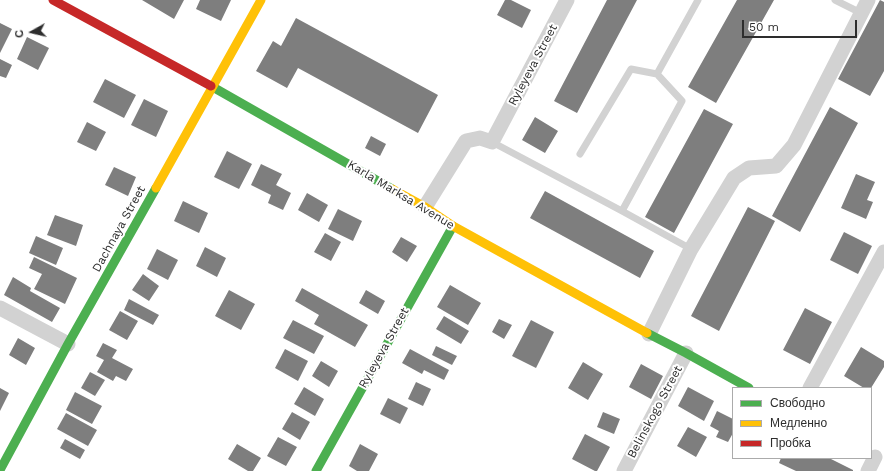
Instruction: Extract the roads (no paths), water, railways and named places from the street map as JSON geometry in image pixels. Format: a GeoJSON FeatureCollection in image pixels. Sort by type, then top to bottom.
{"type":"FeatureCollection","features":[{"type":"Feature","properties":{"kind":"street","name":"Karla Marksa Avenue"},"geometry":{"type":"LineString","coordinates":[[53,0],[213,87],[425,208],[452,226],[747,387]]}},
{"type":"Feature","properties":{"kind":"street","name":"Dachnaya Street"},"geometry":{"type":"LineString","coordinates":[[0,470],[68,344],[261,0]]}},
{"type":"Feature","properties":{"kind":"street","name":"Ryleyeva Street"},"geometry":{"type":"LineString","coordinates":[[492,142],[567,0]]}},
{"type":"Feature","properties":{"kind":"street"},"geometry":{"type":"LineString","coordinates":[[649,334],[691,250],[734,178],[749,168],[776,166],[794,145],[864,6]]}},
{"type":"Feature","properties":{"kind":"street"},"geometry":{"type":"LineString","coordinates":[[425,208],[466,141],[480,138],[492,142]]}},
{"type":"Feature","properties":{"kind":"street","name":"Ryleyeva Street"},"geometry":{"type":"LineString","coordinates":[[316,471],[452,226]]}},
{"type":"Feature","properties":{"kind":"street"},"geometry":{"type":"LineString","coordinates":[[811,387],[884,252]]}},
{"type":"Feature","properties":{"kind":"street"},"geometry":{"type":"LineString","coordinates":[[0,308],[68,344]]}},
{"type":"Feature","properties":{"kind":"street","name":"Belinskogo Street"},"geometry":{"type":"LineString","coordinates":[[624,471],[686,353]]}},
{"type":"Feature","properties":{"kind":"street"},"geometry":{"type":"LineString","coordinates":[[868,471],[877,458]]}},
{"type":"Feature","properties":{"kind":"lane"},"geometry":{"type":"LineString","coordinates":[[657,74],[698,0]]}},
{"type":"Feature","properties":{"kind":"lane"},"geometry":{"type":"LineString","coordinates":[[835,0],[864,6]]}},
{"type":"Feature","properties":{"kind":"lane"},"geometry":{"type":"LineString","coordinates":[[580,154],[631,68],[657,74],[682,101],[622,211]]}},
{"type":"Feature","properties":{"kind":"lane"},"geometry":{"type":"LineString","coordinates":[[492,142],[622,211],[691,250]]}}]}
